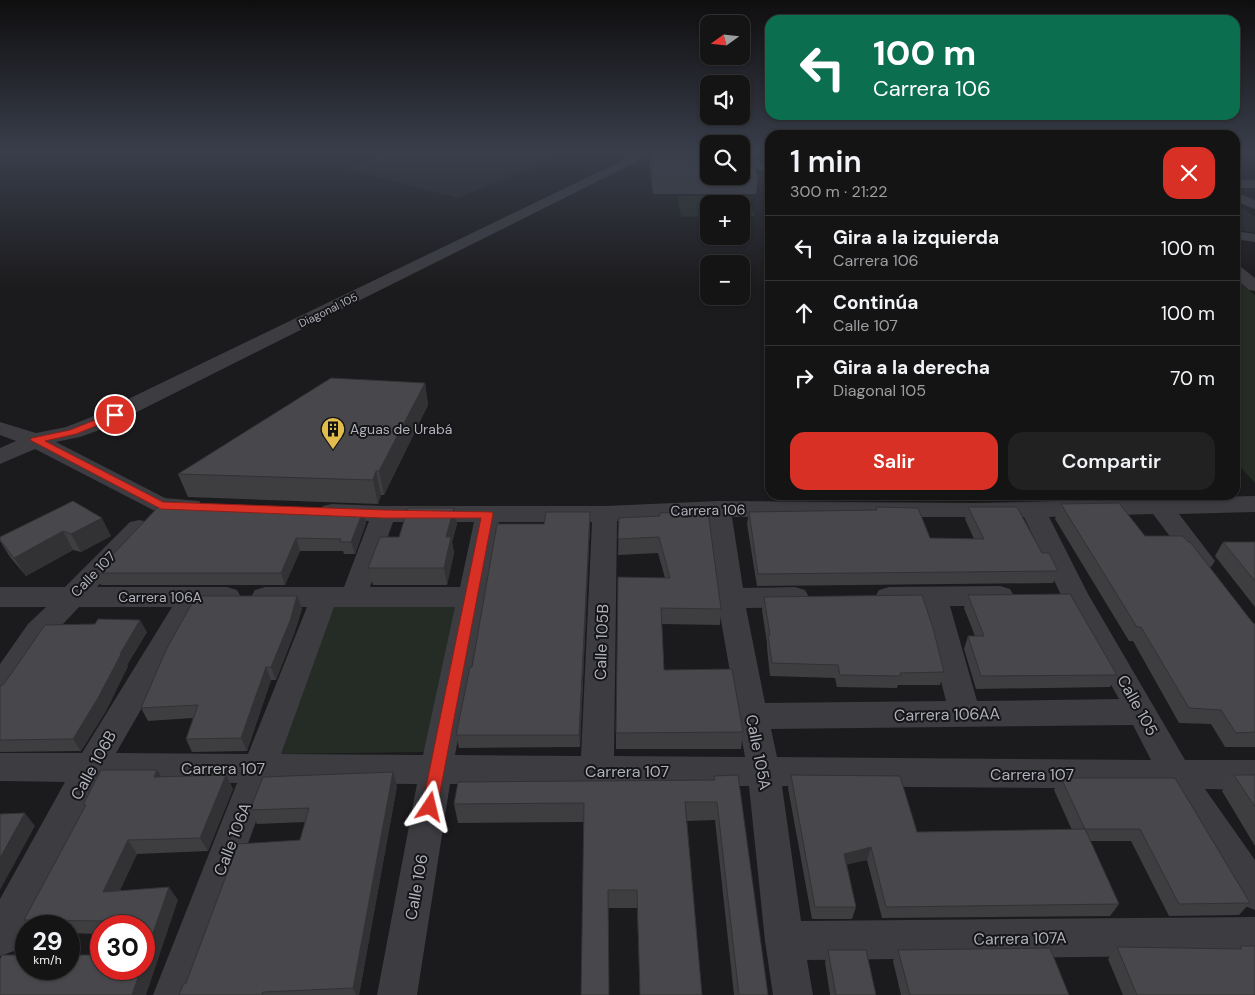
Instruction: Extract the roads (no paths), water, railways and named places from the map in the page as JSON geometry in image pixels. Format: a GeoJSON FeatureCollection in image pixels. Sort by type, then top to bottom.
{"type":"FeatureCollection","features":[{"type":"Feature","properties":{"kind":"street","name":"Diagonal 105"},"geometry":{"type":"LineString","coordinates":[[0,457],[35,440],[72,432],[97,423],[566,197]]}},
{"type":"Feature","properties":{"kind":"street"},"geometry":{"type":"LineString","coordinates":[[1240,198],[1253,205]]}},
{"type":"Feature","properties":{"kind":"street"},"geometry":{"type":"LineString","coordinates":[[1240,236],[1255,238]]}},
{"type":"Feature","properties":{"kind":"street"},"geometry":{"type":"LineString","coordinates":[[1243,273],[1255,286]]}},
{"type":"Feature","properties":{"kind":"street"},"geometry":{"type":"LineString","coordinates":[[0,428],[35,440],[161,505],[209,507]]}},
{"type":"Feature","properties":{"kind":"street","name":"Carrera 106"},"geometry":{"type":"LineString","coordinates":[[306,511],[384,514],[605,514],[719,509],[1033,510],[1159,505],[1255,504]]}},
{"type":"Feature","properties":{"kind":"street","name":"Calle 107"},"geometry":{"type":"LineString","coordinates":[[0,687],[38,632],[161,505]]}},
{"type":"Feature","properties":{"kind":"street"},"geometry":{"type":"LineString","coordinates":[[1159,505],[1214,576]]}},
{"type":"Feature","properties":{"kind":"street","name":"Calle 105A"},"geometry":{"type":"LineString","coordinates":[[719,509],[731,598],[764,772],[784,941],[793,995]]}},
{"type":"Feature","properties":{"kind":"street","name":"Calle 105"},"geometry":{"type":"LineString","coordinates":[[1033,510],[1050,595],[1142,712],[1176,775],[1255,892]]}},
{"type":"Feature","properties":{"kind":"street","name":"Calle 106A"},"geometry":{"type":"LineString","coordinates":[[173,995],[259,769],[338,598],[384,514]]}},
{"type":"Feature","properties":{"kind":"street","name":"Calle 106"},"geometry":{"type":"LineString","coordinates":[[397,995],[436,770],[488,514]]}},
{"type":"Feature","properties":{"kind":"street","name":"Calle 105B"},"geometry":{"type":"LineString","coordinates":[[597,771],[605,514]]}},
{"type":"Feature","properties":{"kind":"street"},"geometry":{"type":"LineString","coordinates":[[866,597],[1050,595]]}},
{"type":"Feature","properties":{"kind":"street"},"geometry":{"type":"LineString","coordinates":[[933,596],[965,713]]}},
{"type":"Feature","properties":{"kind":"street","name":"Calle 106B"},"geometry":{"type":"LineString","coordinates":[[0,937],[91,767],[192,597]]}},
{"type":"Feature","properties":{"kind":"street","name":"Carrera 106A"},"geometry":{"type":"LineString","coordinates":[[0,598],[471,597]]}},
{"type":"Feature","properties":{"kind":"street"},"geometry":{"type":"LineString","coordinates":[[731,598],[818,597]]}},
{"type":"Feature","properties":{"kind":"street","name":"Carrera 106AA"},"geometry":{"type":"LineString","coordinates":[[752,716],[1142,712]]}},
{"type":"Feature","properties":{"kind":"street","name":"Carrera 107"},"geometry":{"type":"LineString","coordinates":[[0,767],[1255,775]]}},
{"type":"Feature","properties":{"kind":"street","name":"Carrera 107A"},"geometry":{"type":"LineString","coordinates":[[784,941],[1255,936]]}},
{"type":"Feature","properties":{"kind":"place","name":"Aguas de Urabá"},"geometry":{"type":"Point","coordinates":[333,450]}}]}
